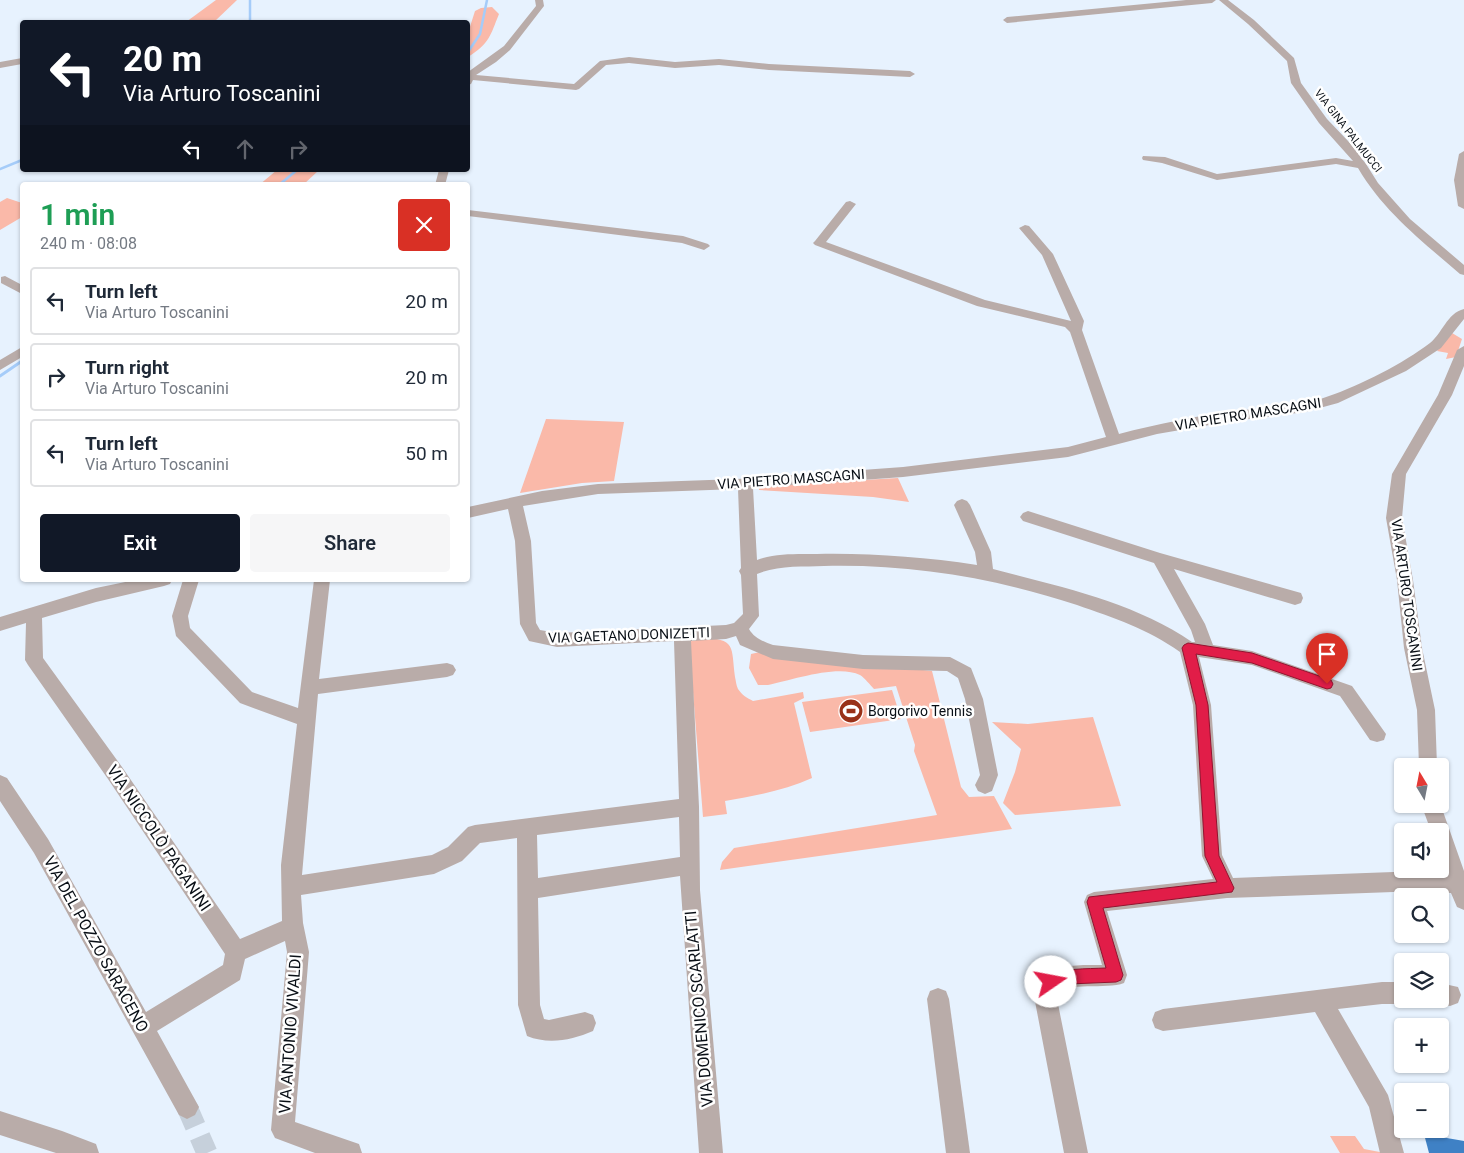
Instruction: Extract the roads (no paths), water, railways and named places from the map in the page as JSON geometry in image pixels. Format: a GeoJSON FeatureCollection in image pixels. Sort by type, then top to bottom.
{"type":"FeatureCollection","features":[{"type":"Feature","properties":{"kind":"street"},"geometry":{"type":"LineString","coordinates":[[470,76],[475,70],[490,62],[507,49],[540,6],[539,0]]}},
{"type":"Feature","properties":{"kind":"street"},"geometry":{"type":"LineString","coordinates":[[1006,20],[1212,0]]}},
{"type":"Feature","properties":{"kind":"street","name":"VIA GINA PALMUCCI"},"geometry":{"type":"LineString","coordinates":[[1224,0],[1251,22],[1291,60],[1296,83],[1323,122],[1345,144],[1362,166],[1373,185],[1406,222],[1464,271]]}},
{"type":"Feature","properties":{"kind":"street"},"geometry":{"type":"LineString","coordinates":[[470,79],[576,87],[603,63],[629,60],[675,65],[719,62],[769,67],[910,74]]}},
{"type":"Feature","properties":{"kind":"street"},"geometry":{"type":"LineString","coordinates":[[0,65],[20,61]]}},
{"type":"Feature","properties":{"kind":"street"},"geometry":{"type":"LineString","coordinates":[[1464,154],[1459,172],[1459,189],[1464,206]]}},
{"type":"Feature","properties":{"kind":"street"},"geometry":{"type":"LineString","coordinates":[[1147,158],[1162,160],[1202,175],[1217,177],[1316,163],[1336,162],[1362,166]]}},
{"type":"Feature","properties":{"kind":"street"},"geometry":{"type":"LineString","coordinates":[[850,204],[819,243],[981,303],[1069,324],[1076,330],[1114,440]]}},
{"type":"Feature","properties":{"kind":"street"},"geometry":{"type":"LineString","coordinates":[[470,212],[683,240],[704,246]]}},
{"type":"Feature","properties":{"kind":"street"},"geometry":{"type":"LineString","coordinates":[[1025,228],[1047,254],[1078,321],[1076,330]]}},
{"type":"Feature","properties":{"kind":"street"},"geometry":{"type":"LineString","coordinates":[[6,280],[20,289]]}},
{"type":"Feature","properties":{"kind":"street","name":"VIA PIETRO MASCAGNI"},"geometry":{"type":"LineString","coordinates":[[470,512],[514,502],[598,489],[745,483],[903,472],[1068,452],[1157,429],[1233,416],[1305,408],[1333,400],[1401,368],[1436,344],[1458,325],[1456,319],[1464,313]]}},
{"type":"Feature","properties":{"kind":"street","name":"VIA ARTURO TOSCANINI"},"geometry":{"type":"LineString","coordinates":[[1428,758],[1426,710],[1413,648],[1405,580],[1394,518],[1400,474],[1445,396],[1464,350]]}},
{"type":"Feature","properties":{"kind":"street"},"geometry":{"type":"LineString","coordinates":[[0,366],[20,351]]}},
{"type":"Feature","properties":{"kind":"street"},"geometry":{"type":"LineString","coordinates":[[745,483],[747,571],[751,616],[740,628],[746,640],[773,652],[863,662],[950,664],[965,673],[974,699],[989,775],[985,785]]}},
{"type":"Feature","properties":{"kind":"street","name":"VIA GAETANO DONIZETTI"},"geometry":{"type":"LineString","coordinates":[[514,502],[523,541],[528,624],[535,636],[557,640],[726,632],[740,628]]}},
{"type":"Feature","properties":{"kind":"street"},"geometry":{"type":"LineString","coordinates":[[962,505],[983,552],[986,573]]}},
{"type":"Feature","properties":{"kind":"street"},"geometry":{"type":"LineString","coordinates":[[1028,517],[1160,560],[1295,598]]}},
{"type":"Feature","properties":{"kind":"street"},"geometry":{"type":"LineString","coordinates":[[747,571],[764,564],[784,561],[858,559],[923,563],[986,573],[1057,592],[1133,617],[1197,649],[1252,658],[1346,691],[1377,734]]}},
{"type":"Feature","properties":{"kind":"street"},"geometry":{"type":"LineString","coordinates":[[1160,560],[1199,629],[1197,649],[1212,856],[1227,888]]}},
{"type":"Feature","properties":{"kind":"street"},"geometry":{"type":"LineString","coordinates":[[0,624],[96,595],[155,582]]}},
{"type":"Feature","properties":{"kind":"street"},"geometry":{"type":"LineString","coordinates":[[190,582],[180,616],[182,631],[246,698],[306,719]]}},
{"type":"Feature","properties":{"kind":"street","name":"VIA ANTONIO VIVALDI"},"geometry":{"type":"LineString","coordinates":[[322,582],[308,688],[292,845],[292,927],[298,952],[283,1130],[350,1153]]}},
{"type":"Feature","properties":{"kind":"street","name":"VIA NICCOLÒ PAGANINI"},"geometry":{"type":"LineString","coordinates":[[34,614],[34,660],[116,772],[236,952]]}},
{"type":"Feature","properties":{"kind":"street","name":"VIA DOMENICO SCARLATTI"},"geometry":{"type":"LineString","coordinates":[[682,634],[689,807],[690,890],[711,1153]]}},
{"type":"Feature","properties":{"kind":"street"},"geometry":{"type":"LineString","coordinates":[[308,688],[447,670]]}},
{"type":"Feature","properties":{"kind":"street","name":"VIA DEL POZZO SARACENO"},"geometry":{"type":"LineString","coordinates":[[0,784],[41,846],[187,1107]]}},
{"type":"Feature","properties":{"kind":"street"},"geometry":{"type":"LineString","coordinates":[[292,886],[434,864],[455,854],[475,834],[689,807]]}},
{"type":"Feature","properties":{"kind":"street"},"geometry":{"type":"LineString","coordinates":[[1435,813],[1461,891]]}},
{"type":"Feature","properties":{"kind":"street"},"geometry":{"type":"LineString","coordinates":[[527,828],[529,1005],[534,1028],[549,1031],[585,1024]]}},
{"type":"Feature","properties":{"kind":"street"},"geometry":{"type":"LineString","coordinates":[[528,890],[689,865]]}},
{"type":"Feature","properties":{"kind":"street"},"geometry":{"type":"LineString","coordinates":[[1076,1153],[1044,991],[1051,982],[1069,977],[1116,975],[1094,902],[1227,888],[1421,881],[1461,891]]}},
{"type":"Feature","properties":{"kind":"street"},"geometry":{"type":"LineString","coordinates":[[142,1027],[232,972],[236,952],[292,927]]}},
{"type":"Feature","properties":{"kind":"street"},"geometry":{"type":"LineString","coordinates":[[1163,1020],[1320,1000],[1394,993]]}},
{"type":"Feature","properties":{"kind":"street"},"geometry":{"type":"LineString","coordinates":[[938,999],[958,1153]]}},
{"type":"Feature","properties":{"kind":"street"},"geometry":{"type":"LineString","coordinates":[[1320,1000],[1380,1103],[1392,1153]]}},
{"type":"Feature","properties":{"kind":"street"},"geometry":{"type":"LineString","coordinates":[[0,1123],[87,1153]]}},
{"type":"Feature","properties":{"kind":"waterway"},"geometry":{"type":"LineString","coordinates":[[250,0],[250,20]]}},
{"type":"Feature","properties":{"kind":"waterway"},"geometry":{"type":"LineString","coordinates":[[470,49],[480,34],[487,0]]}},
{"type":"Feature","properties":{"kind":"waterway"},"geometry":{"type":"LineString","coordinates":[[0,169],[20,161]]}},
{"type":"Feature","properties":{"kind":"waterway"},"geometry":{"type":"LineString","coordinates":[[283,182],[295,172]]}},
{"type":"Feature","properties":{"kind":"waterway"},"geometry":{"type":"LineString","coordinates":[[0,376],[20,362]]}},
{"type":"Feature","properties":{"kind":"tunnel"},"geometry":{"type":"LineString","coordinates":[[187,1107],[207,1153]]}},
{"type":"Feature","properties":{"kind":"place","name":"Borgorivo Tennis"},"geometry":{"type":"Point","coordinates":[851,711]}}]}
